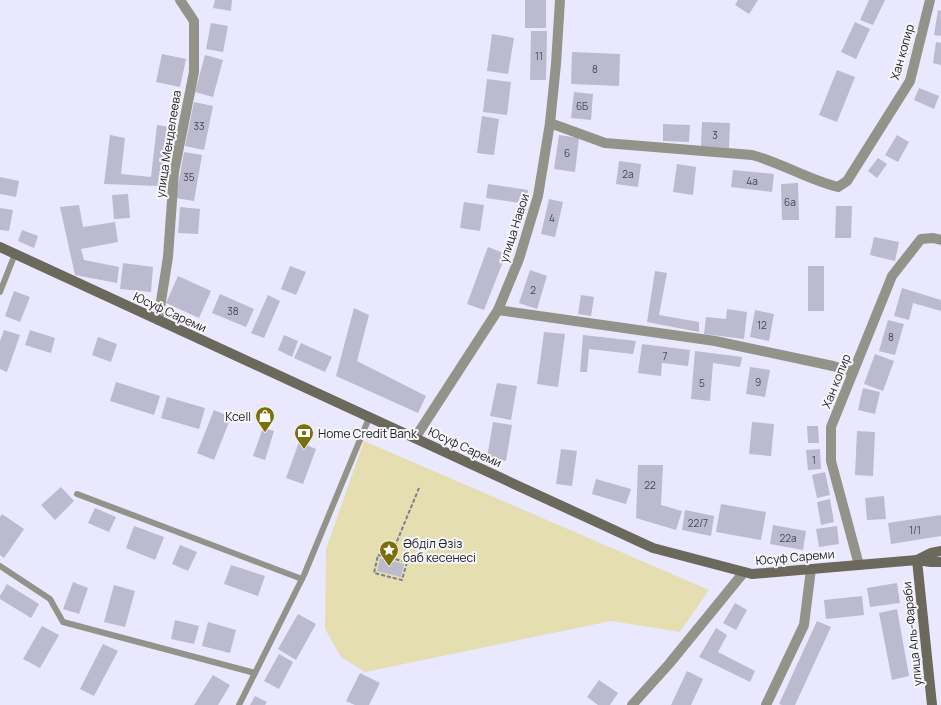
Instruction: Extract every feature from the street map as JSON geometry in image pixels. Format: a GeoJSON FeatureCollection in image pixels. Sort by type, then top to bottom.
{"type":"FeatureCollection","features":[{"type":"Feature","properties":{"kind":"main road","name":"Юсуф Сареми"},"geometry":{"type":"LineString","coordinates":[[0,247],[653,548],[752,574],[917,560],[941,562]]}},
{"type":"Feature","properties":{"kind":"main road","name":"Юсуф Сареми"},"geometry":{"type":"LineString","coordinates":[[917,560],[930,553],[941,551]]}},
{"type":"Feature","properties":{"kind":"main road","name":"улица Аль-Фараби"},"geometry":{"type":"LineString","coordinates":[[917,560],[932,705]]}},
{"type":"Feature","properties":{"kind":"street","name":"улица Менделеева"},"geometry":{"type":"LineString","coordinates":[[158,320],[168,257],[174,172],[194,72],[194,21],[180,0]]}},
{"type":"Feature","properties":{"kind":"street","name":"улица Навои"},"geometry":{"type":"LineString","coordinates":[[415,438],[498,310],[519,259],[538,196],[550,123],[560,0]]}},
{"type":"Feature","properties":{"kind":"street","name":"Хан копир"},"geometry":{"type":"LineString","coordinates":[[550,123],[605,143],[752,155],[770,160],[828,185],[838,187],[847,181],[910,81],[930,0]]}},
{"type":"Feature","properties":{"kind":"street","name":"Хан копир"},"geometry":{"type":"LineString","coordinates":[[860,565],[831,460],[831,427],[892,276],[921,240],[933,238],[941,240]]}},
{"type":"Feature","properties":{"kind":"street"},"geometry":{"type":"LineString","coordinates":[[498,310],[715,342],[833,366],[853,372]]}},
{"type":"Feature","properties":{"kind":"street"},"geometry":{"type":"LineString","coordinates":[[766,705],[804,625],[811,569]]}},
{"type":"Feature","properties":{"kind":"street"},"geometry":{"type":"LineString","coordinates":[[632,705],[669,664],[744,572]]}},
{"type":"Feature","properties":{"kind":"lane"},"geometry":{"type":"LineString","coordinates":[[0,292],[15,254]]}},
{"type":"Feature","properties":{"kind":"lane"},"geometry":{"type":"LineString","coordinates":[[239,705],[302,579],[369,418]]}},
{"type":"Feature","properties":{"kind":"lane"},"geometry":{"type":"LineString","coordinates":[[77,494],[302,579]]}},
{"type":"Feature","properties":{"kind":"lane"},"geometry":{"type":"LineString","coordinates":[[0,566],[50,599],[63,622],[255,673]]}},
{"type":"Feature","properties":{"kind":"path"},"geometry":{"type":"LineString","coordinates":[[390,558],[419,488]]}},
{"type":"Feature","properties":{"kind":"path"},"geometry":{"type":"LineString","coordinates":[[378,555],[390,558],[407,562],[402,580],[374,573],[378,555]]}},
{"type":"Feature","properties":{"kind":"shaded area"},"geometry":{"type":"Polygon","coordinates":[[[364,441],[709,590],[680,632],[611,621],[365,672],[341,657],[325,629],[326,549],[364,441]]]}},
{"type":"Feature","properties":{"kind":"building"},"geometry":{"type":"Polygon","coordinates":[[[215,0],[232,0],[231,11],[213,8],[215,0]]]}},
{"type":"Feature","properties":{"kind":"building"},"geometry":{"type":"Polygon","coordinates":[[[525,0],[546,0],[546,28],[525,28],[525,0]]]}},
{"type":"Feature","properties":{"kind":"building"},"geometry":{"type":"Polygon","coordinates":[[[738,0],[758,0],[749,14],[735,5],[738,0]]]}},
{"type":"Feature","properties":{"kind":"building"},"geometry":{"type":"Polygon","coordinates":[[[869,0],[885,0],[873,25],[860,20],[869,0]]]}},
{"type":"Feature","properties":{"kind":"building"},"geometry":{"type":"Polygon","coordinates":[[[938,10],[941,11],[941,36],[934,35],[938,10]]]}},
{"type":"Feature","properties":{"kind":"building"},"geometry":{"type":"Polygon","coordinates":[[[855,22],[870,29],[856,59],[841,52],[855,22]]]}},
{"type":"Feature","properties":{"kind":"building"},"geometry":{"type":"Polygon","coordinates":[[[211,23],[228,26],[223,52],[206,49],[211,23]]]}},
{"type":"Feature","properties":{"kind":"building"},"geometry":{"type":"Polygon","coordinates":[[[531,31],[547,31],[546,80],[530,80],[531,31]]]}},
{"type":"Feature","properties":{"kind":"building"},"geometry":{"type":"Polygon","coordinates":[[[492,34],[514,38],[508,74],[487,71],[492,34]]]}},
{"type":"Feature","properties":{"kind":"building"},"geometry":{"type":"Polygon","coordinates":[[[936,42],[941,43],[941,65],[933,63],[936,42]]]}},
{"type":"Feature","properties":{"kind":"building"},"geometry":{"type":"Polygon","coordinates":[[[572,52],[620,54],[619,86],[571,84],[572,52]]]}},
{"type":"Feature","properties":{"kind":"building"},"geometry":{"type":"Polygon","coordinates":[[[162,54],[186,59],[180,87],[156,82],[162,54]]]}},
{"type":"Feature","properties":{"kind":"building"},"geometry":{"type":"Polygon","coordinates":[[[205,55],[223,60],[213,97],[195,92],[205,55]]]}},
{"type":"Feature","properties":{"kind":"building"},"geometry":{"type":"Polygon","coordinates":[[[837,70],[855,77],[837,122],[819,115],[837,70]]]}},
{"type":"Feature","properties":{"kind":"building"},"geometry":{"type":"Polygon","coordinates":[[[487,79],[511,82],[507,115],[483,112],[487,79]]]}},
{"type":"Feature","properties":{"kind":"building"},"geometry":{"type":"Polygon","coordinates":[[[919,88],[939,96],[934,109],[914,100],[919,88]]]}},
{"type":"Feature","properties":{"kind":"building"},"geometry":{"type":"Polygon","coordinates":[[[574,92],[593,94],[591,120],[571,118],[574,92]]]}},
{"type":"Feature","properties":{"kind":"building"},"geometry":{"type":"Polygon","coordinates":[[[194,102],[213,106],[204,150],[185,146],[194,102]]]}},
{"type":"Feature","properties":{"kind":"building"},"geometry":{"type":"Polygon","coordinates":[[[482,116],[499,119],[494,155],[477,153],[482,116]]]}},
{"type":"Feature","properties":{"kind":"building"},"geometry":{"type":"Polygon","coordinates":[[[702,122],[730,123],[729,148],[701,146],[702,122]]]}},
{"type":"Feature","properties":{"kind":"building"},"geometry":{"type":"Polygon","coordinates":[[[663,124],[690,125],[689,142],[663,141],[663,124]]]}},
{"type":"Feature","properties":{"kind":"building"},"geometry":{"type":"Polygon","coordinates":[[[157,125],[170,127],[160,186],[104,184],[110,135],[125,138],[121,174],[151,177],[157,125]]]}},
{"type":"Feature","properties":{"kind":"building"},"geometry":{"type":"Polygon","coordinates":[[[559,135],[579,138],[575,172],[554,169],[559,135]]]}},
{"type":"Feature","properties":{"kind":"building"},"geometry":{"type":"Polygon","coordinates":[[[897,135],[909,142],[898,162],[885,155],[897,135]]]}},
{"type":"Feature","properties":{"kind":"building"},"geometry":{"type":"Polygon","coordinates":[[[184,152],[202,155],[194,201],[176,198],[184,152]]]}},
{"type":"Feature","properties":{"kind":"building"},"geometry":{"type":"Polygon","coordinates":[[[878,158],[887,164],[877,178],[868,171],[878,158]]]}},
{"type":"Feature","properties":{"kind":"building"},"geometry":{"type":"Polygon","coordinates":[[[619,161],[641,164],[638,187],[616,184],[619,161]]]}},
{"type":"Feature","properties":{"kind":"building"},"geometry":{"type":"Polygon","coordinates":[[[677,164],[696,167],[693,195],[673,192],[677,164]]]}},
{"type":"Feature","properties":{"kind":"building"},"geometry":{"type":"Polygon","coordinates":[[[733,170],[774,174],[772,192],[731,187],[733,170]]]}},
{"type":"Feature","properties":{"kind":"building"},"geometry":{"type":"Polygon","coordinates":[[[0,177],[19,181],[16,197],[0,194],[0,177]]]}},
{"type":"Feature","properties":{"kind":"building"},"geometry":{"type":"Polygon","coordinates":[[[798,183],[799,220],[782,220],[781,184],[798,183]]]}},
{"type":"Feature","properties":{"kind":"building"},"geometry":{"type":"Polygon","coordinates":[[[488,184],[528,190],[526,204],[486,198],[488,184]]]}},
{"type":"Feature","properties":{"kind":"building"},"geometry":{"type":"Polygon","coordinates":[[[128,194],[130,218],[114,219],[112,195],[128,194]]]}},
{"type":"Feature","properties":{"kind":"building"},"geometry":{"type":"Polygon","coordinates":[[[549,199],[563,202],[555,237],[541,234],[549,199]]]}},
{"type":"Feature","properties":{"kind":"building"},"geometry":{"type":"Polygon","coordinates":[[[464,202],[484,205],[480,231],[460,228],[464,202]]]}},
{"type":"Feature","properties":{"kind":"building"},"geometry":{"type":"Polygon","coordinates":[[[79,205],[83,227],[115,222],[118,242],[81,249],[84,260],[119,267],[117,283],[75,275],[60,207],[79,205]]]}},
{"type":"Feature","properties":{"kind":"building"},"geometry":{"type":"Polygon","coordinates":[[[836,206],[852,206],[851,238],[835,238],[836,206]]]}},
{"type":"Feature","properties":{"kind":"building"},"geometry":{"type":"Polygon","coordinates":[[[180,207],[200,209],[198,234],[178,233],[180,207]]]}},
{"type":"Feature","properties":{"kind":"building"},"geometry":{"type":"Polygon","coordinates":[[[0,208],[13,210],[9,231],[0,230],[0,208]]]}},
{"type":"Feature","properties":{"kind":"building"},"geometry":{"type":"Polygon","coordinates":[[[22,230],[38,236],[34,248],[18,241],[22,230]]]}},
{"type":"Feature","properties":{"kind":"building"},"geometry":{"type":"Polygon","coordinates":[[[874,237],[899,242],[895,261],[870,255],[874,237]]]}},
{"type":"Feature","properties":{"kind":"building"},"geometry":{"type":"Polygon","coordinates":[[[488,247],[506,254],[484,310],[467,304],[488,247]]]}},
{"type":"Feature","properties":{"kind":"building"},"geometry":{"type":"Polygon","coordinates":[[[123,263],[153,267],[151,292],[120,289],[123,263]]]}},
{"type":"Feature","properties":{"kind":"building"},"geometry":{"type":"Polygon","coordinates":[[[290,266],[306,272],[296,295],[281,289],[290,266]]]}},
{"type":"Feature","properties":{"kind":"building"},"geometry":{"type":"Polygon","coordinates":[[[808,266],[824,266],[824,311],[808,311],[808,266]]]}},
{"type":"Feature","properties":{"kind":"building"},"geometry":{"type":"Polygon","coordinates":[[[530,270],[547,276],[537,309],[519,303],[530,270]]]}},
{"type":"Feature","properties":{"kind":"building"},"geometry":{"type":"Polygon","coordinates":[[[655,271],[667,273],[659,315],[699,322],[699,332],[647,322],[655,271]]]}},
{"type":"Feature","properties":{"kind":"building"},"geometry":{"type":"Polygon","coordinates":[[[178,276],[211,291],[199,318],[166,303],[178,276]]]}},
{"type":"Feature","properties":{"kind":"building"},"geometry":{"type":"Polygon","coordinates":[[[902,288],[941,300],[941,311],[913,303],[909,320],[894,316],[902,288]]]}},
{"type":"Feature","properties":{"kind":"building"},"geometry":{"type":"Polygon","coordinates":[[[14,291],[30,297],[20,322],[5,316],[14,291]]]}},
{"type":"Feature","properties":{"kind":"building"},"geometry":{"type":"Polygon","coordinates":[[[220,294],[254,309],[246,327],[212,313],[220,294]]]}},
{"type":"Feature","properties":{"kind":"building"},"geometry":{"type":"Polygon","coordinates":[[[268,295],[280,301],[264,338],[251,333],[268,295]]]}},
{"type":"Feature","properties":{"kind":"building"},"geometry":{"type":"Polygon","coordinates":[[[581,295],[594,297],[591,316],[578,314],[581,295]]]}},
{"type":"Feature","properties":{"kind":"building"},"geometry":{"type":"Polygon","coordinates":[[[354,308],[369,315],[357,361],[426,396],[418,413],[336,376],[354,308]]]}},
{"type":"Feature","properties":{"kind":"building"},"geometry":{"type":"Polygon","coordinates":[[[727,309],[747,312],[744,339],[704,334],[706,317],[726,319],[727,309]]]}},
{"type":"Feature","properties":{"kind":"building"},"geometry":{"type":"Polygon","coordinates":[[[755,310],[774,314],[769,341],[750,337],[755,310]]]}},
{"type":"Feature","properties":{"kind":"building"},"geometry":{"type":"Polygon","coordinates":[[[888,320],[904,324],[895,355],[879,351],[888,320]]]}},
{"type":"Feature","properties":{"kind":"building"},"geometry":{"type":"Polygon","coordinates":[[[4,330],[20,335],[7,372],[0,369],[0,341],[4,330]]]}},
{"type":"Feature","properties":{"kind":"building"},"geometry":{"type":"Polygon","coordinates":[[[30,330],[55,338],[51,353],[25,345],[30,330]]]}},
{"type":"Feature","properties":{"kind":"building"},"geometry":{"type":"Polygon","coordinates":[[[544,332],[565,334],[558,387],[537,384],[544,332]]]}},
{"type":"Feature","properties":{"kind":"building"},"geometry":{"type":"Polygon","coordinates":[[[284,335],[298,341],[292,357],[278,350],[284,335]]]}},
{"type":"Feature","properties":{"kind":"building"},"geometry":{"type":"Polygon","coordinates":[[[583,335],[636,341],[633,354],[589,349],[587,372],[580,372],[583,335]]]}},
{"type":"Feature","properties":{"kind":"building"},"geometry":{"type":"Polygon","coordinates":[[[98,337],[117,344],[111,362],[92,355],[98,337]]]}},
{"type":"Feature","properties":{"kind":"building"},"geometry":{"type":"Polygon","coordinates":[[[301,343],[332,357],[325,372],[294,358],[301,343]]]}},
{"type":"Feature","properties":{"kind":"building"},"geometry":{"type":"Polygon","coordinates":[[[642,344],[690,350],[688,366],[662,363],[661,376],[638,373],[642,344]]]}},
{"type":"Feature","properties":{"kind":"building"},"geometry":{"type":"Polygon","coordinates":[[[695,351],[742,357],[740,367],[713,363],[710,401],[691,399],[695,351]]]}},
{"type":"Feature","properties":{"kind":"building"},"geometry":{"type":"Polygon","coordinates":[[[875,354],[894,361],[883,391],[864,384],[875,354]]]}},
{"type":"Feature","properties":{"kind":"building"},"geometry":{"type":"Polygon","coordinates":[[[750,367],[770,370],[765,397],[746,394],[750,367]]]}},
{"type":"Feature","properties":{"kind":"building"},"geometry":{"type":"Polygon","coordinates":[[[116,382],[160,396],[154,415],[110,401],[116,382]]]}},
{"type":"Feature","properties":{"kind":"building"},"geometry":{"type":"Polygon","coordinates":[[[497,383],[517,386],[511,420],[490,416],[497,383]]]}},
{"type":"Feature","properties":{"kind":"building"},"geometry":{"type":"Polygon","coordinates":[[[863,388],[880,392],[875,414],[858,410],[863,388]]]}},
{"type":"Feature","properties":{"kind":"building"},"geometry":{"type":"Polygon","coordinates":[[[167,397],[205,408],[199,429],[161,418],[167,397]]]}},
{"type":"Feature","properties":{"kind":"building"},"geometry":{"type":"Polygon","coordinates":[[[214,410],[231,417],[214,460],[197,453],[214,410]]]}},
{"type":"Feature","properties":{"kind":"building"},"geometry":{"type":"Polygon","coordinates":[[[493,422],[512,425],[506,461],[487,458],[493,422]]]}},
{"type":"Feature","properties":{"kind":"building"},"geometry":{"type":"Polygon","coordinates":[[[752,422],[774,424],[771,456],[749,454],[752,422]]]}},
{"type":"Feature","properties":{"kind":"building"},"geometry":{"type":"Polygon","coordinates":[[[807,426],[818,426],[819,443],[808,443],[807,426]]]}},
{"type":"Feature","properties":{"kind":"building"},"geometry":{"type":"Polygon","coordinates":[[[263,428],[274,431],[265,460],[253,456],[263,428]]]}},
{"type":"Feature","properties":{"kind":"building"},"geometry":{"type":"Polygon","coordinates":[[[857,431],[875,432],[873,476],[855,475],[857,431]]]}},
{"type":"Feature","properties":{"kind":"building"},"geometry":{"type":"Polygon","coordinates":[[[299,442],[316,449],[303,484],[286,478],[299,442]]]}},
{"type":"Feature","properties":{"kind":"building"},"geometry":{"type":"Polygon","coordinates":[[[561,449],[577,451],[572,486],[556,484],[561,449]]]}},
{"type":"Feature","properties":{"kind":"building"},"geometry":{"type":"Polygon","coordinates":[[[820,449],[821,469],[808,470],[806,450],[820,449]]]}},
{"type":"Feature","properties":{"kind":"building"},"geometry":{"type":"Polygon","coordinates":[[[638,465],[663,465],[661,505],[682,511],[676,530],[636,518],[638,465]]]}},
{"type":"Feature","properties":{"kind":"building"},"geometry":{"type":"Polygon","coordinates":[[[825,472],[830,495],[817,498],[812,475],[825,472]]]}},
{"type":"Feature","properties":{"kind":"building"},"geometry":{"type":"Polygon","coordinates":[[[596,479],[631,489],[626,504],[592,494],[596,479]]]}},
{"type":"Feature","properties":{"kind":"building"},"geometry":{"type":"Polygon","coordinates":[[[61,487],[74,501],[55,520],[41,505],[61,487]]]}},
{"type":"Feature","properties":{"kind":"building"},"geometry":{"type":"Polygon","coordinates":[[[884,496],[886,519],[867,520],[865,498],[884,496]]]}},
{"type":"Feature","properties":{"kind":"building"},"geometry":{"type":"Polygon","coordinates":[[[830,499],[834,522],[821,525],[817,502],[830,499]]]}},
{"type":"Feature","properties":{"kind":"building"},"geometry":{"type":"Polygon","coordinates":[[[721,504],[766,512],[761,540],[716,532],[721,504]]]}},
{"type":"Feature","properties":{"kind":"building"},"geometry":{"type":"Polygon","coordinates":[[[95,508],[116,517],[109,532],[88,523],[95,508]]]}},
{"type":"Feature","properties":{"kind":"building"},"geometry":{"type":"Polygon","coordinates":[[[685,510],[714,516],[711,536],[682,530],[685,510]]]}},
{"type":"Feature","properties":{"kind":"building"},"geometry":{"type":"Polygon","coordinates":[[[2,514],[24,529],[4,558],[0,555],[0,517],[2,514]]]}},
{"type":"Feature","properties":{"kind":"building"},"geometry":{"type":"Polygon","coordinates":[[[941,515],[941,536],[891,544],[888,523],[941,515]]]}},
{"type":"Feature","properties":{"kind":"building"},"geometry":{"type":"Polygon","coordinates":[[[773,525],[806,531],[803,550],[770,544],[773,525]]]}},
{"type":"Feature","properties":{"kind":"building"},"geometry":{"type":"Polygon","coordinates":[[[134,526],[164,537],[155,560],[126,548],[134,526]]]}},
{"type":"Feature","properties":{"kind":"building"},"geometry":{"type":"Polygon","coordinates":[[[837,526],[839,544],[819,547],[816,529],[837,526]]]}},
{"type":"Feature","properties":{"kind":"building"},"geometry":{"type":"Polygon","coordinates":[[[180,545],[197,552],[188,571],[172,564],[180,545]]]}},
{"type":"Feature","properties":{"kind":"building"},"geometry":{"type":"Polygon","coordinates":[[[380,558],[404,564],[401,577],[377,571],[380,558]]]}},
{"type":"Feature","properties":{"kind":"building"},"geometry":{"type":"Polygon","coordinates":[[[231,565],[265,576],[258,596],[224,584],[231,565]]]}},
{"type":"Feature","properties":{"kind":"building"},"geometry":{"type":"Polygon","coordinates":[[[73,582],[88,588],[79,614],[63,609],[73,582]]]}},
{"type":"Feature","properties":{"kind":"building"},"geometry":{"type":"Polygon","coordinates":[[[897,583],[900,603],[870,607],[867,588],[897,583]]]}},
{"type":"Feature","properties":{"kind":"building"},"geometry":{"type":"Polygon","coordinates":[[[7,584],[39,604],[31,618],[0,599],[0,596],[7,584]]]}},
{"type":"Feature","properties":{"kind":"building"},"geometry":{"type":"Polygon","coordinates":[[[114,585],[135,591],[125,627],[104,622],[114,585]]]}},
{"type":"Feature","properties":{"kind":"building"},"geometry":{"type":"Polygon","coordinates":[[[862,596],[864,615],[826,619],[824,600],[862,596]]]}},
{"type":"Feature","properties":{"kind":"building"},"geometry":{"type":"Polygon","coordinates":[[[735,603],[747,610],[736,630],[723,623],[735,603]]]}},
{"type":"Feature","properties":{"kind":"building"},"geometry":{"type":"Polygon","coordinates":[[[897,609],[909,676],[892,680],[879,613],[897,609]]]}},
{"type":"Feature","properties":{"kind":"building"},"geometry":{"type":"Polygon","coordinates":[[[298,614],[316,624],[296,660],[278,649],[298,614]]]}},
{"type":"Feature","properties":{"kind":"building"},"geometry":{"type":"Polygon","coordinates":[[[175,620],[199,626],[194,644],[171,639],[175,620]]]}},
{"type":"Feature","properties":{"kind":"building"},"geometry":{"type":"Polygon","coordinates":[[[817,621],[831,627],[795,705],[779,704],[817,621]]]}},
{"type":"Feature","properties":{"kind":"building"},"geometry":{"type":"Polygon","coordinates":[[[208,622],[236,630],[230,653],[202,646],[208,622]]]}},
{"type":"Feature","properties":{"kind":"building"},"geometry":{"type":"Polygon","coordinates":[[[42,626],[59,635],[40,668],[23,659],[42,626]]]}},
{"type":"Feature","properties":{"kind":"building"},"geometry":{"type":"Polygon","coordinates":[[[716,628],[727,635],[718,652],[755,671],[750,682],[699,657],[716,628]]]}},
{"type":"Feature","properties":{"kind":"building"},"geometry":{"type":"Polygon","coordinates":[[[103,644],[118,651],[94,696],[80,689],[103,644]]]}},
{"type":"Feature","properties":{"kind":"building"},"geometry":{"type":"Polygon","coordinates":[[[279,654],[293,662],[279,689],[264,681],[279,654]]]}},
{"type":"Feature","properties":{"kind":"building"},"geometry":{"type":"Polygon","coordinates":[[[687,671],[703,679],[691,705],[671,705],[687,671]]]}},
{"type":"Feature","properties":{"kind":"building"},"geometry":{"type":"Polygon","coordinates":[[[360,673],[380,683],[369,705],[355,705],[346,701],[360,673]]]}},
{"type":"Feature","properties":{"kind":"building"},"geometry":{"type":"Polygon","coordinates":[[[213,675],[230,685],[218,705],[194,705],[213,675]]]}},
{"type":"Feature","properties":{"kind":"building"},"geometry":{"type":"Polygon","coordinates":[[[599,680],[618,693],[610,705],[598,705],[587,697],[599,680]]]}},
{"type":"Feature","properties":{"kind":"building"},"geometry":{"type":"Polygon","coordinates":[[[255,696],[267,702],[265,705],[250,705],[255,696]]]}},
{"type":"Feature","properties":{"kind":"place","name":"Kcell"},"geometry":{"type":"Point","coordinates":[265,433]}},
{"type":"Feature","properties":{"kind":"place","name":"Home Credit Bank"},"geometry":{"type":"Point","coordinates":[304,450]}},
{"type":"Feature","properties":{"kind":"place","name":"Әбділ Әзіз баб кесенесі"},"geometry":{"type":"Point","coordinates":[389,567]}}]}
